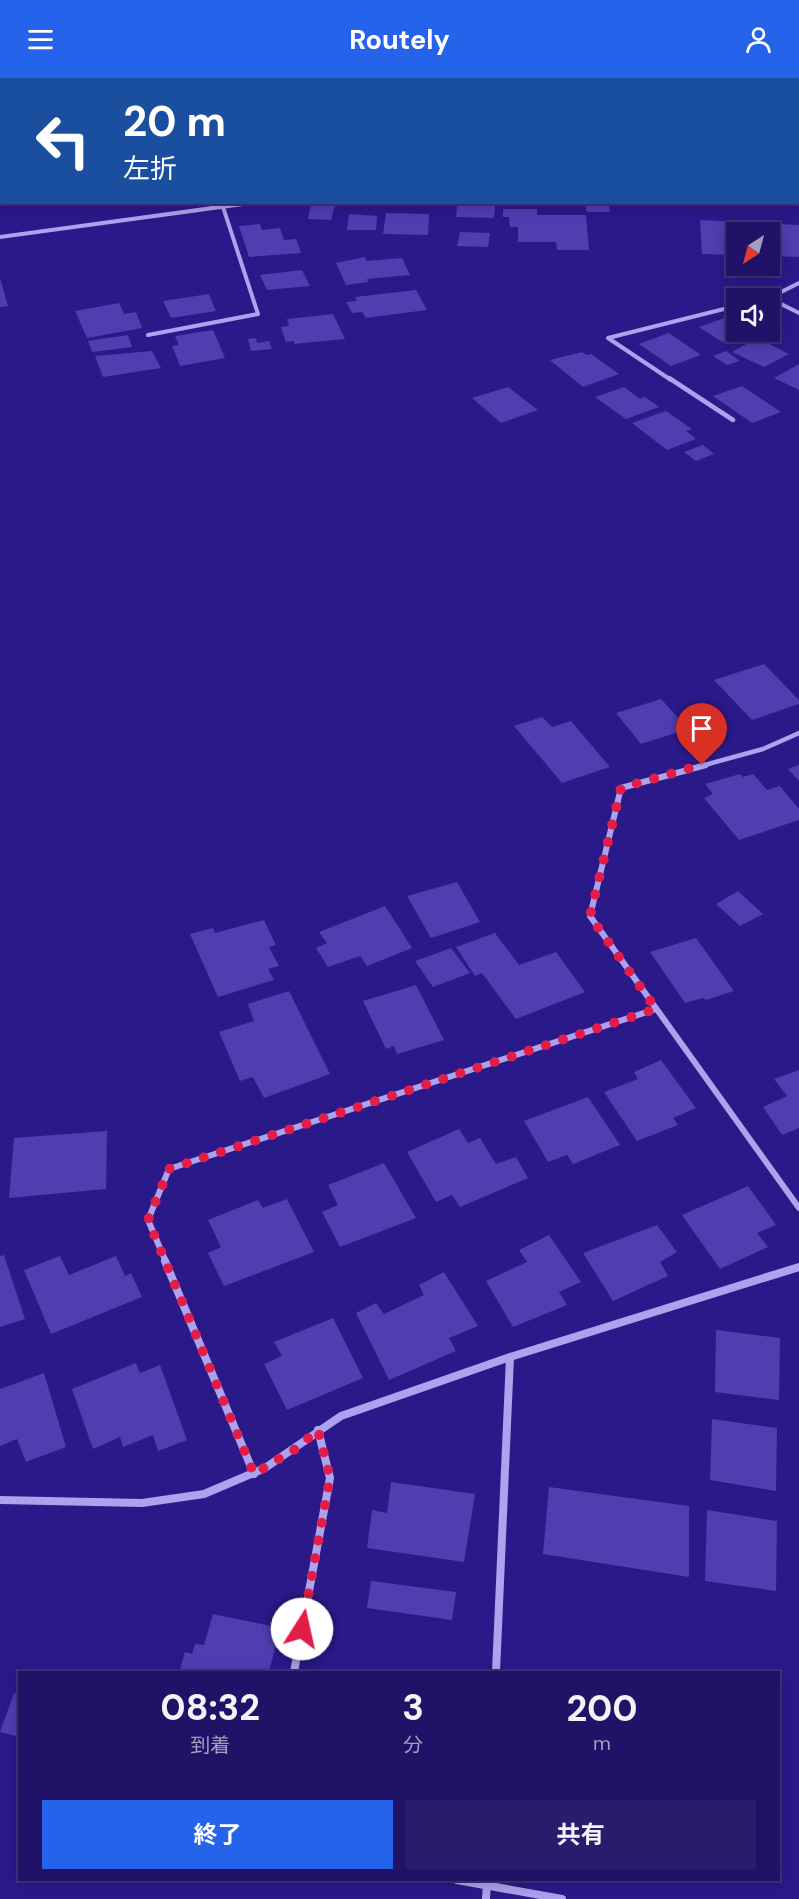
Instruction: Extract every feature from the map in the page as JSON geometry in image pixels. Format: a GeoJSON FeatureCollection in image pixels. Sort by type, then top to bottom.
{"type":"FeatureCollection","features":[{"type":"Feature","properties":{"kind":"street"},"geometry":{"type":"LineString","coordinates":[[0,237],[243,204]]}},
{"type":"Feature","properties":{"kind":"street"},"geometry":{"type":"LineString","coordinates":[[148,335],[258,314],[223,207]]}},
{"type":"Feature","properties":{"kind":"street"},"geometry":{"type":"LineString","coordinates":[[780,292],[799,283]]}},
{"type":"Feature","properties":{"kind":"street"},"geometry":{"type":"LineString","coordinates":[[780,304],[799,314]]}},
{"type":"Feature","properties":{"kind":"street"},"geometry":{"type":"LineString","coordinates":[[726,308],[608,338],[733,420]]}},
{"type":"Feature","properties":{"kind":"street"},"geometry":{"type":"LineString","coordinates":[[799,732],[763,749],[621,788],[590,916],[799,1208]]}},
{"type":"Feature","properties":{"kind":"street"},"geometry":{"type":"LineString","coordinates":[[254,1474],[148,1220],[169,1169],[656,1009]]}},
{"type":"Feature","properties":{"kind":"street"},"geometry":{"type":"LineString","coordinates":[[0,1500],[129,1503],[190,1498],[254,1474],[294,1450],[318,1430],[341,1416],[510,1357],[799,1267]]}},
{"type":"Feature","properties":{"kind":"street"},"geometry":{"type":"LineString","coordinates":[[496,1671],[510,1357]]}},
{"type":"Feature","properties":{"kind":"street"},"geometry":{"type":"LineString","coordinates":[[294,1671],[330,1478],[318,1430]]}},
{"type":"Feature","properties":{"kind":"street"},"geometry":{"type":"LineString","coordinates":[[472,1881],[487,1882],[562,1899]]}},
{"type":"Feature","properties":{"kind":"street"},"geometry":{"type":"LineString","coordinates":[[486,1899],[487,1882]]}},
{"type":"Feature","properties":{"kind":"building"},"geometry":{"type":"Polygon","coordinates":[[[311,204],[335,205],[331,220],[308,219],[311,204]]]}},
{"type":"Feature","properties":{"kind":"building"},"geometry":{"type":"Polygon","coordinates":[[[608,204],[610,212],[587,212],[585,205],[567,205],[608,204]]]}},
{"type":"Feature","properties":{"kind":"building"},"geometry":{"type":"Polygon","coordinates":[[[457,205],[495,206],[494,218],[456,217],[457,205]]]}},
{"type":"Feature","properties":{"kind":"building"},"geometry":{"type":"Polygon","coordinates":[[[503,209],[537,209],[537,215],[586,215],[589,250],[557,250],[556,242],[518,242],[518,227],[510,227],[509,217],[503,217],[503,209]]]}},
{"type":"Feature","properties":{"kind":"building"},"geometry":{"type":"Polygon","coordinates":[[[386,213],[429,214],[428,235],[383,234],[386,213]]]}},
{"type":"Feature","properties":{"kind":"building"},"geometry":{"type":"Polygon","coordinates":[[[349,214],[377,216],[376,230],[347,230],[349,214]]]}},
{"type":"Feature","properties":{"kind":"building"},"geometry":{"type":"Polygon","coordinates":[[[700,220],[740,222],[726,222],[726,255],[702,254],[700,220]]]}},
{"type":"Feature","properties":{"kind":"building"},"geometry":{"type":"Polygon","coordinates":[[[260,224],[262,230],[280,228],[284,240],[296,239],[301,253],[249,257],[239,226],[260,224]]]}},
{"type":"Feature","properties":{"kind":"building"},"geometry":{"type":"Polygon","coordinates":[[[780,224],[799,225],[799,257],[780,256],[780,224]]]}},
{"type":"Feature","properties":{"kind":"building"},"geometry":{"type":"Polygon","coordinates":[[[460,232],[490,233],[488,247],[457,246],[460,232]]]}},
{"type":"Feature","properties":{"kind":"building"},"geometry":{"type":"Polygon","coordinates":[[[365,257],[366,261],[402,258],[410,275],[367,279],[368,282],[346,285],[336,263],[365,257]]]}},
{"type":"Feature","properties":{"kind":"building"},"geometry":{"type":"Polygon","coordinates":[[[302,270],[310,286],[267,290],[260,275],[302,270]]]}},
{"type":"Feature","properties":{"kind":"building"},"geometry":{"type":"Polygon","coordinates":[[[0,278],[8,306],[0,307],[0,278]]]}},
{"type":"Feature","properties":{"kind":"building"},"geometry":{"type":"Polygon","coordinates":[[[416,290],[427,310],[366,318],[362,312],[352,313],[346,302],[357,301],[355,297],[416,290]]]}},
{"type":"Feature","properties":{"kind":"building"},"geometry":{"type":"Polygon","coordinates":[[[209,294],[216,311],[171,318],[163,301],[209,294]]]}},
{"type":"Feature","properties":{"kind":"building"},"geometry":{"type":"Polygon","coordinates":[[[119,303],[124,314],[136,312],[142,328],[87,338],[75,311],[119,303]]]}},
{"type":"Feature","properties":{"kind":"building"},"geometry":{"type":"Polygon","coordinates":[[[333,314],[345,339],[294,344],[294,341],[286,342],[281,327],[289,326],[287,319],[333,314]]]}},
{"type":"Feature","properties":{"kind":"building"},"geometry":{"type":"Polygon","coordinates":[[[726,317],[726,341],[722,342],[699,327],[726,317]]]}},
{"type":"Feature","properties":{"kind":"building"},"geometry":{"type":"Polygon","coordinates":[[[213,330],[225,358],[180,366],[172,346],[179,345],[175,336],[213,330]]]}},
{"type":"Feature","properties":{"kind":"building"},"geometry":{"type":"Polygon","coordinates":[[[669,333],[701,355],[671,366],[639,344],[669,333]]]}},
{"type":"Feature","properties":{"kind":"building"},"geometry":{"type":"Polygon","coordinates":[[[128,335],[132,347],[92,352],[88,341],[128,335]]]}},
{"type":"Feature","properties":{"kind":"building"},"geometry":{"type":"Polygon","coordinates":[[[256,338],[257,343],[269,341],[272,349],[251,351],[248,339],[256,338]]]}},
{"type":"Feature","properties":{"kind":"building"},"geometry":{"type":"Polygon","coordinates":[[[750,342],[765,342],[789,354],[764,367],[732,352],[750,342]]]}},
{"type":"Feature","properties":{"kind":"building"},"geometry":{"type":"Polygon","coordinates":[[[152,351],[161,368],[103,377],[95,356],[152,351]]]}},
{"type":"Feature","properties":{"kind":"building"},"geometry":{"type":"Polygon","coordinates":[[[726,351],[740,361],[727,365],[713,356],[726,351]]]}},
{"type":"Feature","properties":{"kind":"building"},"geometry":{"type":"Polygon","coordinates":[[[582,352],[587,355],[591,354],[619,374],[583,387],[550,360],[582,352]]]}},
{"type":"Feature","properties":{"kind":"building"},"geometry":{"type":"Polygon","coordinates":[[[799,364],[799,390],[774,378],[799,364]]]}},
{"type":"Feature","properties":{"kind":"building"},"geometry":{"type":"Polygon","coordinates":[[[742,386],[781,412],[752,423],[713,396],[742,386]]]}},
{"type":"Feature","properties":{"kind":"building"},"geometry":{"type":"Polygon","coordinates":[[[508,387],[538,410],[501,423],[472,398],[508,387]]]}},
{"type":"Feature","properties":{"kind":"building"},"geometry":{"type":"Polygon","coordinates":[[[624,387],[640,399],[645,397],[659,407],[626,419],[595,397],[624,387]]]}},
{"type":"Feature","properties":{"kind":"building"},"geometry":{"type":"Polygon","coordinates":[[[666,411],[692,429],[686,431],[696,439],[667,450],[632,423],[666,411]]]}},
{"type":"Feature","properties":{"kind":"building"},"geometry":{"type":"Polygon","coordinates":[[[703,445],[714,454],[696,461],[684,452],[703,445]]]}},
{"type":"Feature","properties":{"kind":"building"},"geometry":{"type":"Polygon","coordinates":[[[764,664],[799,700],[799,704],[752,720],[714,680],[764,664]]]}},
{"type":"Feature","properties":{"kind":"building"},"geometry":{"type":"Polygon","coordinates":[[[661,699],[688,729],[641,744],[616,713],[661,699]]]}},
{"type":"Feature","properties":{"kind":"building"},"geometry":{"type":"Polygon","coordinates":[[[542,717],[552,727],[571,721],[610,767],[562,783],[514,726],[542,717]]]}},
{"type":"Feature","properties":{"kind":"building"},"geometry":{"type":"Polygon","coordinates":[[[799,765],[799,781],[788,769],[799,765]]]}},
{"type":"Feature","properties":{"kind":"building"},"geometry":{"type":"Polygon","coordinates":[[[740,774],[743,777],[753,774],[767,790],[780,786],[799,809],[799,820],[739,840],[704,798],[713,794],[705,784],[740,774]]]}},
{"type":"Feature","properties":{"kind":"building"},"geometry":{"type":"Polygon","coordinates":[[[457,882],[480,922],[431,938],[407,896],[457,882]]]}},
{"type":"Feature","properties":{"kind":"building"},"geometry":{"type":"Polygon","coordinates":[[[738,891],[763,914],[740,926],[716,904],[738,891]]]}},
{"type":"Feature","properties":{"kind":"building"},"geometry":{"type":"Polygon","coordinates":[[[385,906],[412,948],[367,966],[360,956],[328,967],[316,948],[327,943],[319,932],[385,906]]]}},
{"type":"Feature","properties":{"kind":"building"},"geometry":{"type":"Polygon","coordinates":[[[264,920],[276,945],[269,947],[279,966],[268,969],[274,980],[218,997],[190,934],[213,928],[215,933],[264,920]]]}},
{"type":"Feature","properties":{"kind":"building"},"geometry":{"type":"Polygon","coordinates":[[[495,933],[519,965],[556,952],[585,992],[516,1019],[482,973],[475,976],[456,947],[495,933]]]}},
{"type":"Feature","properties":{"kind":"building"},"geometry":{"type":"Polygon","coordinates":[[[696,938],[734,991],[706,1000],[703,998],[685,1003],[650,952],[696,938]]]}},
{"type":"Feature","properties":{"kind":"building"},"geometry":{"type":"Polygon","coordinates":[[[451,948],[470,973],[433,987],[415,961],[451,948]]]}},
{"type":"Feature","properties":{"kind":"building"},"geometry":{"type":"Polygon","coordinates":[[[416,985],[444,1040],[397,1054],[394,1046],[386,1049],[363,1001],[416,985]]]}},
{"type":"Feature","properties":{"kind":"building"},"geometry":{"type":"Polygon","coordinates":[[[289,991],[330,1074],[264,1098],[253,1077],[240,1081],[219,1032],[254,1021],[248,1004],[289,991]]]}},
{"type":"Feature","properties":{"kind":"building"},"geometry":{"type":"Polygon","coordinates":[[[661,1060],[696,1108],[673,1118],[678,1125],[637,1141],[604,1092],[638,1079],[634,1072],[661,1060]]]}},
{"type":"Feature","properties":{"kind":"building"},"geometry":{"type":"Polygon","coordinates":[[[799,1070],[799,1128],[782,1135],[763,1107],[787,1096],[774,1079],[799,1070]]]}},
{"type":"Feature","properties":{"kind":"building"},"geometry":{"type":"Polygon","coordinates":[[[588,1097],[620,1145],[573,1164],[567,1155],[548,1162],[524,1121],[588,1097]]]}},
{"type":"Feature","properties":{"kind":"building"},"geometry":{"type":"Polygon","coordinates":[[[459,1129],[468,1143],[480,1138],[496,1164],[516,1157],[528,1178],[460,1207],[452,1195],[436,1202],[407,1152],[459,1129]]]}},
{"type":"Feature","properties":{"kind":"building"},"geometry":{"type":"Polygon","coordinates":[[[107,1131],[106,1189],[9,1198],[14,1138],[107,1131]]]}},
{"type":"Feature","properties":{"kind":"building"},"geometry":{"type":"Polygon","coordinates":[[[384,1163],[416,1218],[340,1247],[322,1212],[338,1205],[328,1185],[384,1163]]]}},
{"type":"Feature","properties":{"kind":"building"},"geometry":{"type":"Polygon","coordinates":[[[748,1186],[776,1225],[757,1233],[768,1247],[720,1269],[682,1215],[748,1186]]]}},
{"type":"Feature","properties":{"kind":"building"},"geometry":{"type":"Polygon","coordinates":[[[287,1199],[314,1252],[224,1286],[208,1253],[221,1247],[208,1220],[258,1200],[263,1208],[287,1199]]]}},
{"type":"Feature","properties":{"kind":"building"},"geometry":{"type":"Polygon","coordinates":[[[657,1225],[677,1252],[660,1262],[668,1276],[613,1301],[583,1253],[657,1225]]]}},
{"type":"Feature","properties":{"kind":"building"},"geometry":{"type":"Polygon","coordinates":[[[549,1235],[581,1282],[559,1292],[567,1305],[513,1327],[486,1281],[527,1262],[519,1250],[549,1235]]]}},
{"type":"Feature","properties":{"kind":"building"},"geometry":{"type":"Polygon","coordinates":[[[4,1255],[25,1319],[0,1327],[0,1256],[4,1255]]]}},
{"type":"Feature","properties":{"kind":"building"},"geometry":{"type":"Polygon","coordinates":[[[60,1256],[69,1275],[116,1256],[125,1276],[131,1273],[142,1297],[51,1334],[24,1270],[60,1256]]]}},
{"type":"Feature","properties":{"kind":"building"},"geometry":{"type":"Polygon","coordinates":[[[444,1272],[478,1326],[449,1338],[456,1351],[389,1380],[356,1313],[376,1303],[384,1314],[424,1295],[419,1285],[444,1272]]]}},
{"type":"Feature","properties":{"kind":"building"},"geometry":{"type":"Polygon","coordinates":[[[333,1318],[363,1378],[287,1410],[264,1364],[282,1356],[274,1342],[333,1318]]]}},
{"type":"Feature","properties":{"kind":"building"},"geometry":{"type":"Polygon","coordinates":[[[716,1330],[780,1338],[779,1400],[715,1392],[716,1330]]]}},
{"type":"Feature","properties":{"kind":"building"},"geometry":{"type":"Polygon","coordinates":[[[136,1363],[140,1373],[160,1365],[187,1440],[158,1451],[153,1435],[123,1447],[120,1437],[93,1449],[72,1389],[136,1363]]]}},
{"type":"Feature","properties":{"kind":"building"},"geometry":{"type":"Polygon","coordinates":[[[44,1373],[66,1447],[26,1462],[17,1439],[0,1446],[0,1389],[44,1373]]]}},
{"type":"Feature","properties":{"kind":"building"},"geometry":{"type":"Polygon","coordinates":[[[712,1419],[777,1428],[776,1491],[710,1480],[712,1419]]]}},
{"type":"Feature","properties":{"kind":"building"},"geometry":{"type":"Polygon","coordinates":[[[391,1482],[475,1494],[464,1562],[367,1548],[372,1510],[387,1513],[391,1482]]]}},
{"type":"Feature","properties":{"kind":"building"},"geometry":{"type":"Polygon","coordinates":[[[549,1487],[689,1506],[689,1577],[543,1554],[549,1487]]]}},
{"type":"Feature","properties":{"kind":"building"},"geometry":{"type":"Polygon","coordinates":[[[707,1510],[777,1521],[776,1591],[705,1581],[707,1510]]]}},
{"type":"Feature","properties":{"kind":"building"},"geometry":{"type":"Polygon","coordinates":[[[371,1581],[456,1592],[452,1620],[367,1608],[371,1581]]]}},
{"type":"Feature","properties":{"kind":"building"},"geometry":{"type":"Polygon","coordinates":[[[213,1614],[280,1628],[269,1671],[179,1671],[185,1652],[192,1654],[195,1644],[204,1645],[213,1614]]]}},
{"type":"Feature","properties":{"kind":"building"},"geometry":{"type":"Polygon","coordinates":[[[14,1693],[18,1694],[18,1736],[0,1732],[14,1693]]]}},
{"type":"Feature","properties":{"kind":"route"},"geometry":{"type":"LineString","coordinates":[[302,1629],[330,1478],[318,1430],[294,1450],[254,1474],[148,1220],[169,1169],[656,1009],[590,916],[621,788],[702,765]]}}]}
